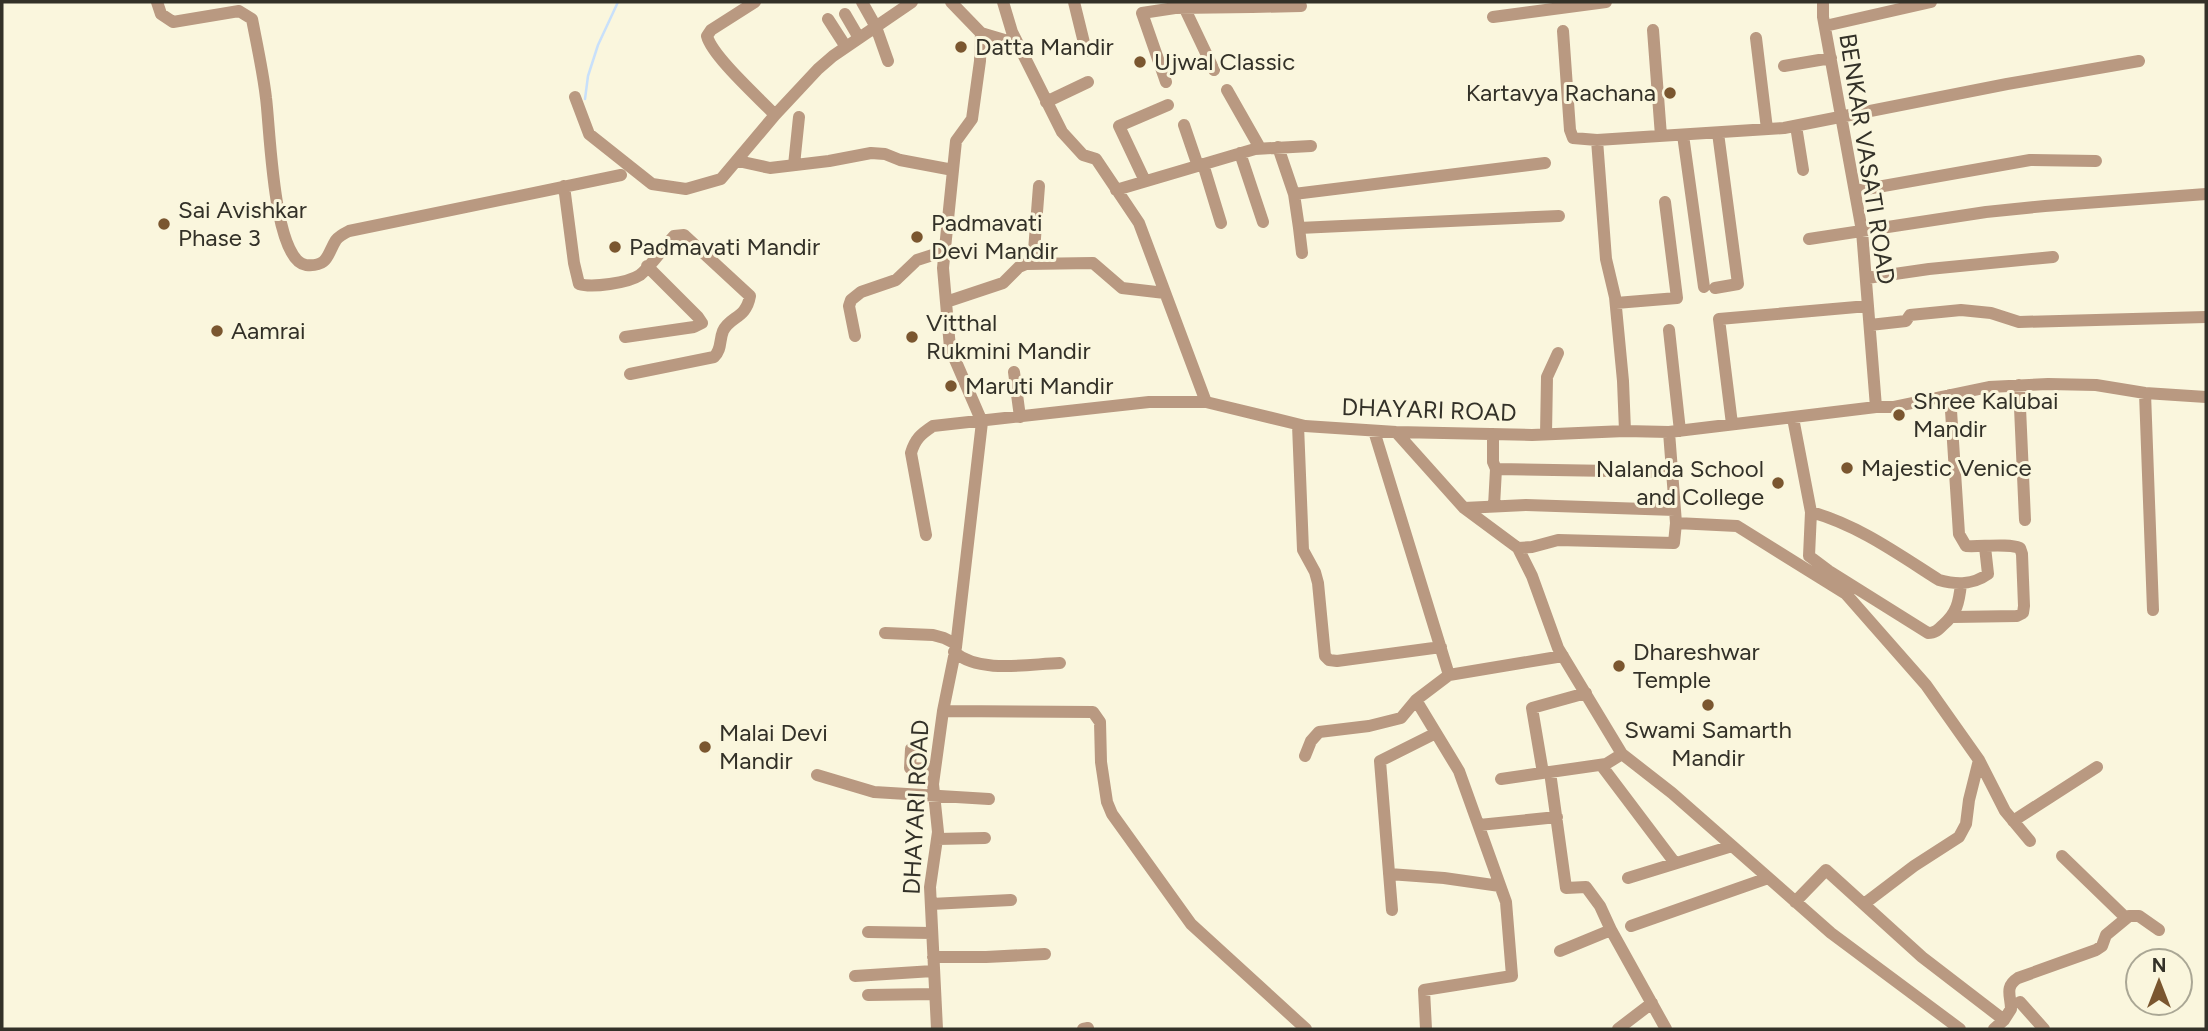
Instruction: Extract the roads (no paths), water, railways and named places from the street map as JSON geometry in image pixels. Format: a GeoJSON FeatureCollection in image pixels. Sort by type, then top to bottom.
{"type":"FeatureCollection","features":[{"type":"Feature","properties":{"kind":"street"},"geometry":{"type":"LineString","coordinates":[[157,2],[161,14],[173,22],[239,11],[252,19],[266,96],[279,217],[292,256],[302,264],[323,262],[329,257],[336,240],[349,231],[621,175]]}},
{"type":"Feature","properties":{"kind":"street"},"geometry":{"type":"LineString","coordinates":[[755,2],[711,30],[707,36],[722,60],[775,115]]}},
{"type":"Feature","properties":{"kind":"street"},"geometry":{"type":"LineString","coordinates":[[862,2],[876,27],[888,61]]}},
{"type":"Feature","properties":{"kind":"street"},"geometry":{"type":"LineString","coordinates":[[575,97],[589,134],[652,184],[686,189],[721,179],[818,69],[912,2]]}},
{"type":"Feature","properties":{"kind":"street"},"geometry":{"type":"LineString","coordinates":[[951,2],[981,33],[1018,44]]}},
{"type":"Feature","properties":{"kind":"street"},"geometry":{"type":"LineString","coordinates":[[1003,2],[1012,32],[1062,132],[1083,155],[1096,159],[1139,223],[1206,402]]}},
{"type":"Feature","properties":{"kind":"street"},"geometry":{"type":"LineString","coordinates":[[1074,2],[1086,51]]}},
{"type":"Feature","properties":{"kind":"street"},"geometry":{"type":"LineString","coordinates":[[1493,17],[1605,2]]}},
{"type":"Feature","properties":{"kind":"street","name":"BENKAR VASATI ROAD"},"geometry":{"type":"LineString","coordinates":[[1822,2],[1862,231],[1876,407]]}},
{"type":"Feature","properties":{"kind":"street"},"geometry":{"type":"LineString","coordinates":[[1825,26],[1931,2]]}},
{"type":"Feature","properties":{"kind":"street"},"geometry":{"type":"LineString","coordinates":[[1166,82],[1142,7],[1185,9],[1252,4],[1301,6]]}},
{"type":"Feature","properties":{"kind":"street"},"geometry":{"type":"LineString","coordinates":[[1185,9],[1214,70]]}},
{"type":"Feature","properties":{"kind":"street"},"geometry":{"type":"LineString","coordinates":[[845,13],[859,38]]}},
{"type":"Feature","properties":{"kind":"street"},"geometry":{"type":"LineString","coordinates":[[828,19],[846,47]]}},
{"type":"Feature","properties":{"kind":"street"},"geometry":{"type":"LineString","coordinates":[[1653,30],[1661,136]]}},
{"type":"Feature","properties":{"kind":"street"},"geometry":{"type":"LineString","coordinates":[[1563,31],[1570,130],[1573,138],[1597,140],[1796,126],[2139,61]]}},
{"type":"Feature","properties":{"kind":"street"},"geometry":{"type":"LineString","coordinates":[[926,535],[911,453],[915,441],[933,426],[982,422],[950,348],[943,268],[956,141],[972,119],[981,33]]}},
{"type":"Feature","properties":{"kind":"street"},"geometry":{"type":"LineString","coordinates":[[1756,38],[1767,129]]}},
{"type":"Feature","properties":{"kind":"street"},"geometry":{"type":"LineString","coordinates":[[1784,66],[1831,58]]}},
{"type":"Feature","properties":{"kind":"street"},"geometry":{"type":"LineString","coordinates":[[1046,102],[1088,82]]}},
{"type":"Feature","properties":{"kind":"street"},"geometry":{"type":"LineString","coordinates":[[1227,90],[1260,148]]}},
{"type":"Feature","properties":{"kind":"street"},"geometry":{"type":"LineString","coordinates":[[1145,181],[1119,126],[1168,105]]}},
{"type":"Feature","properties":{"kind":"street"},"geometry":{"type":"LineString","coordinates":[[794,165],[799,117]]}},
{"type":"Feature","properties":{"kind":"street"},"geometry":{"type":"LineString","coordinates":[[1184,125],[1221,223]]}},
{"type":"Feature","properties":{"kind":"street"},"geometry":{"type":"LineString","coordinates":[[1796,126],[1803,170]]}},
{"type":"Feature","properties":{"kind":"street"},"geometry":{"type":"LineString","coordinates":[[1683,135],[1710,287],[1738,284],[1717,133]]}},
{"type":"Feature","properties":{"kind":"street"},"geometry":{"type":"LineString","coordinates":[[1597,140],[1606,259],[1616,303],[1625,431]]}},
{"type":"Feature","properties":{"kind":"street"},"geometry":{"type":"LineString","coordinates":[[1278,146],[1294,194],[1302,253]]}},
{"type":"Feature","properties":{"kind":"street"},"geometry":{"type":"LineString","coordinates":[[1116,190],[1260,148],[1311,146]]}},
{"type":"Feature","properties":{"kind":"street"},"geometry":{"type":"LineString","coordinates":[[737,161],[770,168],[871,153],[953,170]]}},
{"type":"Feature","properties":{"kind":"street"},"geometry":{"type":"LineString","coordinates":[[1240,153],[1263,222]]}},
{"type":"Feature","properties":{"kind":"street"},"geometry":{"type":"LineString","coordinates":[[1855,191],[2030,160],[2096,161]]}},
{"type":"Feature","properties":{"kind":"street"},"geometry":{"type":"LineString","coordinates":[[1294,194],[1545,163]]}},
{"type":"Feature","properties":{"kind":"street"},"geometry":{"type":"LineString","coordinates":[[564,186],[579,284],[589,286],[622,281],[640,274],[674,236],[684,235],[750,296],[745,310],[723,330],[720,351],[714,357],[630,374]]}},
{"type":"Feature","properties":{"kind":"street"},"geometry":{"type":"LineString","coordinates":[[1033,264],[1040,186]]}},
{"type":"Feature","properties":{"kind":"street"},"geometry":{"type":"LineString","coordinates":[[1809,239],[2033,207],[2206,194]]}},
{"type":"Feature","properties":{"kind":"street"},"geometry":{"type":"LineString","coordinates":[[1616,303],[1677,298],[1665,202]]}},
{"type":"Feature","properties":{"kind":"street"},"geometry":{"type":"LineString","coordinates":[[1299,228],[1559,216]]}},
{"type":"Feature","properties":{"kind":"street"},"geometry":{"type":"LineString","coordinates":[[855,336],[849,306],[856,295],[896,281],[917,260],[945,251]]}},
{"type":"Feature","properties":{"kind":"street"},"geometry":{"type":"LineString","coordinates":[[1867,278],[2053,257]]}},
{"type":"Feature","properties":{"kind":"street"},"geometry":{"type":"LineString","coordinates":[[946,302],[1003,283],[1019,267],[1026,264],[1093,263],[1122,288],[1165,293]]}},
{"type":"Feature","properties":{"kind":"street"},"geometry":{"type":"LineString","coordinates":[[648,266],[702,323],[723,330]]}},
{"type":"Feature","properties":{"kind":"street"},"geometry":{"type":"LineString","coordinates":[[1732,424],[1719,320],[1868,306]]}},
{"type":"Feature","properties":{"kind":"street"},"geometry":{"type":"LineString","coordinates":[[1870,324],[1906,321],[1910,315],[1961,310],[1991,313],[2019,322],[2206,317]]}},
{"type":"Feature","properties":{"kind":"street"},"geometry":{"type":"LineString","coordinates":[[625,337],[694,327],[702,323]]}},
{"type":"Feature","properties":{"kind":"street"},"geometry":{"type":"LineString","coordinates":[[1518,548],[1558,540],[1674,543],[1674,432],[1669,330]]}},
{"type":"Feature","properties":{"kind":"street"},"geometry":{"type":"LineString","coordinates":[[1546,435],[1547,377],[1558,353]]}},
{"type":"Feature","properties":{"kind":"street"},"geometry":{"type":"LineString","coordinates":[[1014,372],[1020,417]]}},
{"type":"Feature","properties":{"kind":"street"},"geometry":{"type":"LineString","coordinates":[[2019,385],[2025,520]]}},
{"type":"Feature","properties":{"kind":"street","name":"DHAYARI ROAD"},"geometry":{"type":"LineString","coordinates":[[937,1029],[930,887],[937,839],[933,784],[955,648],[982,422],[1149,402],[1206,402],[1298,425],[1396,432],[1546,435],[1625,431],[1674,432],[1893,407],[1989,387],[2019,385],[2096,385],[2145,393],[2206,397]]}},
{"type":"Feature","properties":{"kind":"street"},"geometry":{"type":"LineString","coordinates":[[2145,393],[2153,610]]}},
{"type":"Feature","properties":{"kind":"street"},"geometry":{"type":"LineString","coordinates":[[1950,396],[1959,534],[1966,546],[2013,545],[2020,548],[2023,613],[2017,616],[1953,617]]}},
{"type":"Feature","properties":{"kind":"street"},"geometry":{"type":"LineString","coordinates":[[1793,418],[1811,512],[1808,556],[1928,634],[1934,633],[1953,617],[1959,605],[1961,584]]}},
{"type":"Feature","properties":{"kind":"street"},"geometry":{"type":"LineString","coordinates":[[1298,425],[1303,550],[1318,583],[1325,656],[1329,660],[1337,661],[1441,647]]}},
{"type":"Feature","properties":{"kind":"street"},"geometry":{"type":"LineString","coordinates":[[1374,431],[1449,675]]}},
{"type":"Feature","properties":{"kind":"street"},"geometry":{"type":"LineString","coordinates":[[1396,432],[1464,508],[1518,548],[1532,576],[1558,648],[1622,754],[1672,793],[1831,933],[1960,1029]]}},
{"type":"Feature","properties":{"kind":"street"},"geometry":{"type":"LineString","coordinates":[[1493,435],[1493,462],[1496,469],[1494,506]]}},
{"type":"Feature","properties":{"kind":"street"},"geometry":{"type":"LineString","coordinates":[[1496,469],[1672,472]]}},
{"type":"Feature","properties":{"kind":"street"},"geometry":{"type":"LineString","coordinates":[[1464,508],[1526,505],[1675,516],[1737,526],[1846,594],[1926,685],[1979,760],[2006,811],[2030,841]]}},
{"type":"Feature","properties":{"kind":"street"},"geometry":{"type":"LineString","coordinates":[[1811,512],[1832,518],[1869,536],[1939,580],[1961,584],[1980,580],[1989,573],[1985,547]]}},
{"type":"Feature","properties":{"kind":"street"},"geometry":{"type":"LineString","coordinates":[[885,634],[933,635],[944,638],[962,659],[986,666],[1060,663]]}},
{"type":"Feature","properties":{"kind":"street"},"geometry":{"type":"LineString","coordinates":[[1306,756],[1311,741],[1319,732],[1401,719],[1416,700],[1449,675],[1563,656]]}},
{"type":"Feature","properties":{"kind":"street"},"geometry":{"type":"LineString","coordinates":[[1586,693],[1531,708],[1557,817],[1566,888],[1586,887],[1600,906],[1666,1029]]}},
{"type":"Feature","properties":{"kind":"street"},"geometry":{"type":"LineString","coordinates":[[1416,700],[1459,771],[1506,902],[1512,976],[1424,990],[1426,1029]]}},
{"type":"Feature","properties":{"kind":"street"},"geometry":{"type":"LineString","coordinates":[[943,711],[1093,712],[1100,722],[1101,762],[1107,802],[1112,814],[1191,924],[1306,1029]]}},
{"type":"Feature","properties":{"kind":"street"},"geometry":{"type":"LineString","coordinates":[[1392,910],[1380,761],[1436,733]]}},
{"type":"Feature","properties":{"kind":"street"},"geometry":{"type":"LineString","coordinates":[[909,787],[911,749]]}},
{"type":"Feature","properties":{"kind":"street"},"geometry":{"type":"LineString","coordinates":[[1500,779],[1601,765],[1622,754]]}},
{"type":"Feature","properties":{"kind":"street"},"geometry":{"type":"LineString","coordinates":[[1864,904],[1959,836],[1966,824],[1979,760]]}},
{"type":"Feature","properties":{"kind":"street"},"geometry":{"type":"LineString","coordinates":[[1601,765],[1675,863]]}},
{"type":"Feature","properties":{"kind":"street"},"geometry":{"type":"LineString","coordinates":[[2013,821],[2097,767]]}},
{"type":"Feature","properties":{"kind":"street"},"geometry":{"type":"LineString","coordinates":[[910,768],[935,769]]}},
{"type":"Feature","properties":{"kind":"street"},"geometry":{"type":"LineString","coordinates":[[817,775],[874,792],[989,799]]}},
{"type":"Feature","properties":{"kind":"street"},"geometry":{"type":"LineString","coordinates":[[1479,825],[1557,817]]}},
{"type":"Feature","properties":{"kind":"street"},"geometry":{"type":"LineString","coordinates":[[937,839],[985,838]]}},
{"type":"Feature","properties":{"kind":"street"},"geometry":{"type":"LineString","coordinates":[[1629,878],[1732,846]]}},
{"type":"Feature","properties":{"kind":"street"},"geometry":{"type":"LineString","coordinates":[[2062,856],[2126,918]]}},
{"type":"Feature","properties":{"kind":"street"},"geometry":{"type":"LineString","coordinates":[[1795,902],[1826,870],[1999,1025],[2011,1009],[2008,990],[2013,981],[2096,950],[2102,946],[2106,935],[2133,915],[2139,916],[2159,930]]}},
{"type":"Feature","properties":{"kind":"street"},"geometry":{"type":"LineString","coordinates":[[1389,874],[1500,886]]}},
{"type":"Feature","properties":{"kind":"street"},"geometry":{"type":"LineString","coordinates":[[1631,926],[1769,878]]}},
{"type":"Feature","properties":{"kind":"street"},"geometry":{"type":"LineString","coordinates":[[931,904],[1011,900]]}},
{"type":"Feature","properties":{"kind":"street"},"geometry":{"type":"LineString","coordinates":[[1560,951],[1611,930]]}},
{"type":"Feature","properties":{"kind":"street"},"geometry":{"type":"LineString","coordinates":[[868,932],[932,933]]}},
{"type":"Feature","properties":{"kind":"street"},"geometry":{"type":"LineString","coordinates":[[933,957],[1045,954]]}},
{"type":"Feature","properties":{"kind":"street"},"geometry":{"type":"LineString","coordinates":[[855,975],[933,971]]}},
{"type":"Feature","properties":{"kind":"street"},"geometry":{"type":"LineString","coordinates":[[868,995],[935,994]]}},
{"type":"Feature","properties":{"kind":"street"},"geometry":{"type":"LineString","coordinates":[[2020,1002],[2045,1029]]}},
{"type":"Feature","properties":{"kind":"street"},"geometry":{"type":"LineString","coordinates":[[1618,1029],[1651,1003]]}},
{"type":"Feature","properties":{"kind":"waterway"},"geometry":{"type":"LineString","coordinates":[[585,99],[588,76],[598,45],[618,2]]}},
{"type":"Feature","properties":{"kind":"place","name":"Datta Mandir"},"geometry":{"type":"Point","coordinates":[961,47]}},
{"type":"Feature","properties":{"kind":"place","name":"Ujwal Classic"},"geometry":{"type":"Point","coordinates":[1140,62]}},
{"type":"Feature","properties":{"kind":"place","name":"Kartavya Rachana"},"geometry":{"type":"Point","coordinates":[1670,93]}},
{"type":"Feature","properties":{"kind":"place","name":"Sai Avishkar Phase 3"},"geometry":{"type":"Point","coordinates":[164,224]}},
{"type":"Feature","properties":{"kind":"place","name":"Padmavati Devi Mandir"},"geometry":{"type":"Point","coordinates":[917,237]}},
{"type":"Feature","properties":{"kind":"place","name":"Padmavati Mandir"},"geometry":{"type":"Point","coordinates":[615,247]}},
{"type":"Feature","properties":{"kind":"place","name":"Aamrai"},"geometry":{"type":"Point","coordinates":[217,331]}},
{"type":"Feature","properties":{"kind":"place","name":"Vitthal Rukmini Mandir"},"geometry":{"type":"Point","coordinates":[912,337]}},
{"type":"Feature","properties":{"kind":"place","name":"Maruti Mandir"},"geometry":{"type":"Point","coordinates":[951,386]}},
{"type":"Feature","properties":{"kind":"place","name":"Shree Kalubai Mandir"},"geometry":{"type":"Point","coordinates":[1899,415]}},
{"type":"Feature","properties":{"kind":"place","name":"Majestic Venice"},"geometry":{"type":"Point","coordinates":[1847,468]}},
{"type":"Feature","properties":{"kind":"place","name":"Nalanda School and College"},"geometry":{"type":"Point","coordinates":[1778,483]}},
{"type":"Feature","properties":{"kind":"place","name":"Dhareshwar Temple"},"geometry":{"type":"Point","coordinates":[1619,666]}},
{"type":"Feature","properties":{"kind":"place","name":"Swami Samarth Mandir"},"geometry":{"type":"Point","coordinates":[1708,705]}},
{"type":"Feature","properties":{"kind":"place","name":"Malai Devi Mandir"},"geometry":{"type":"Point","coordinates":[705,747]}}]}
